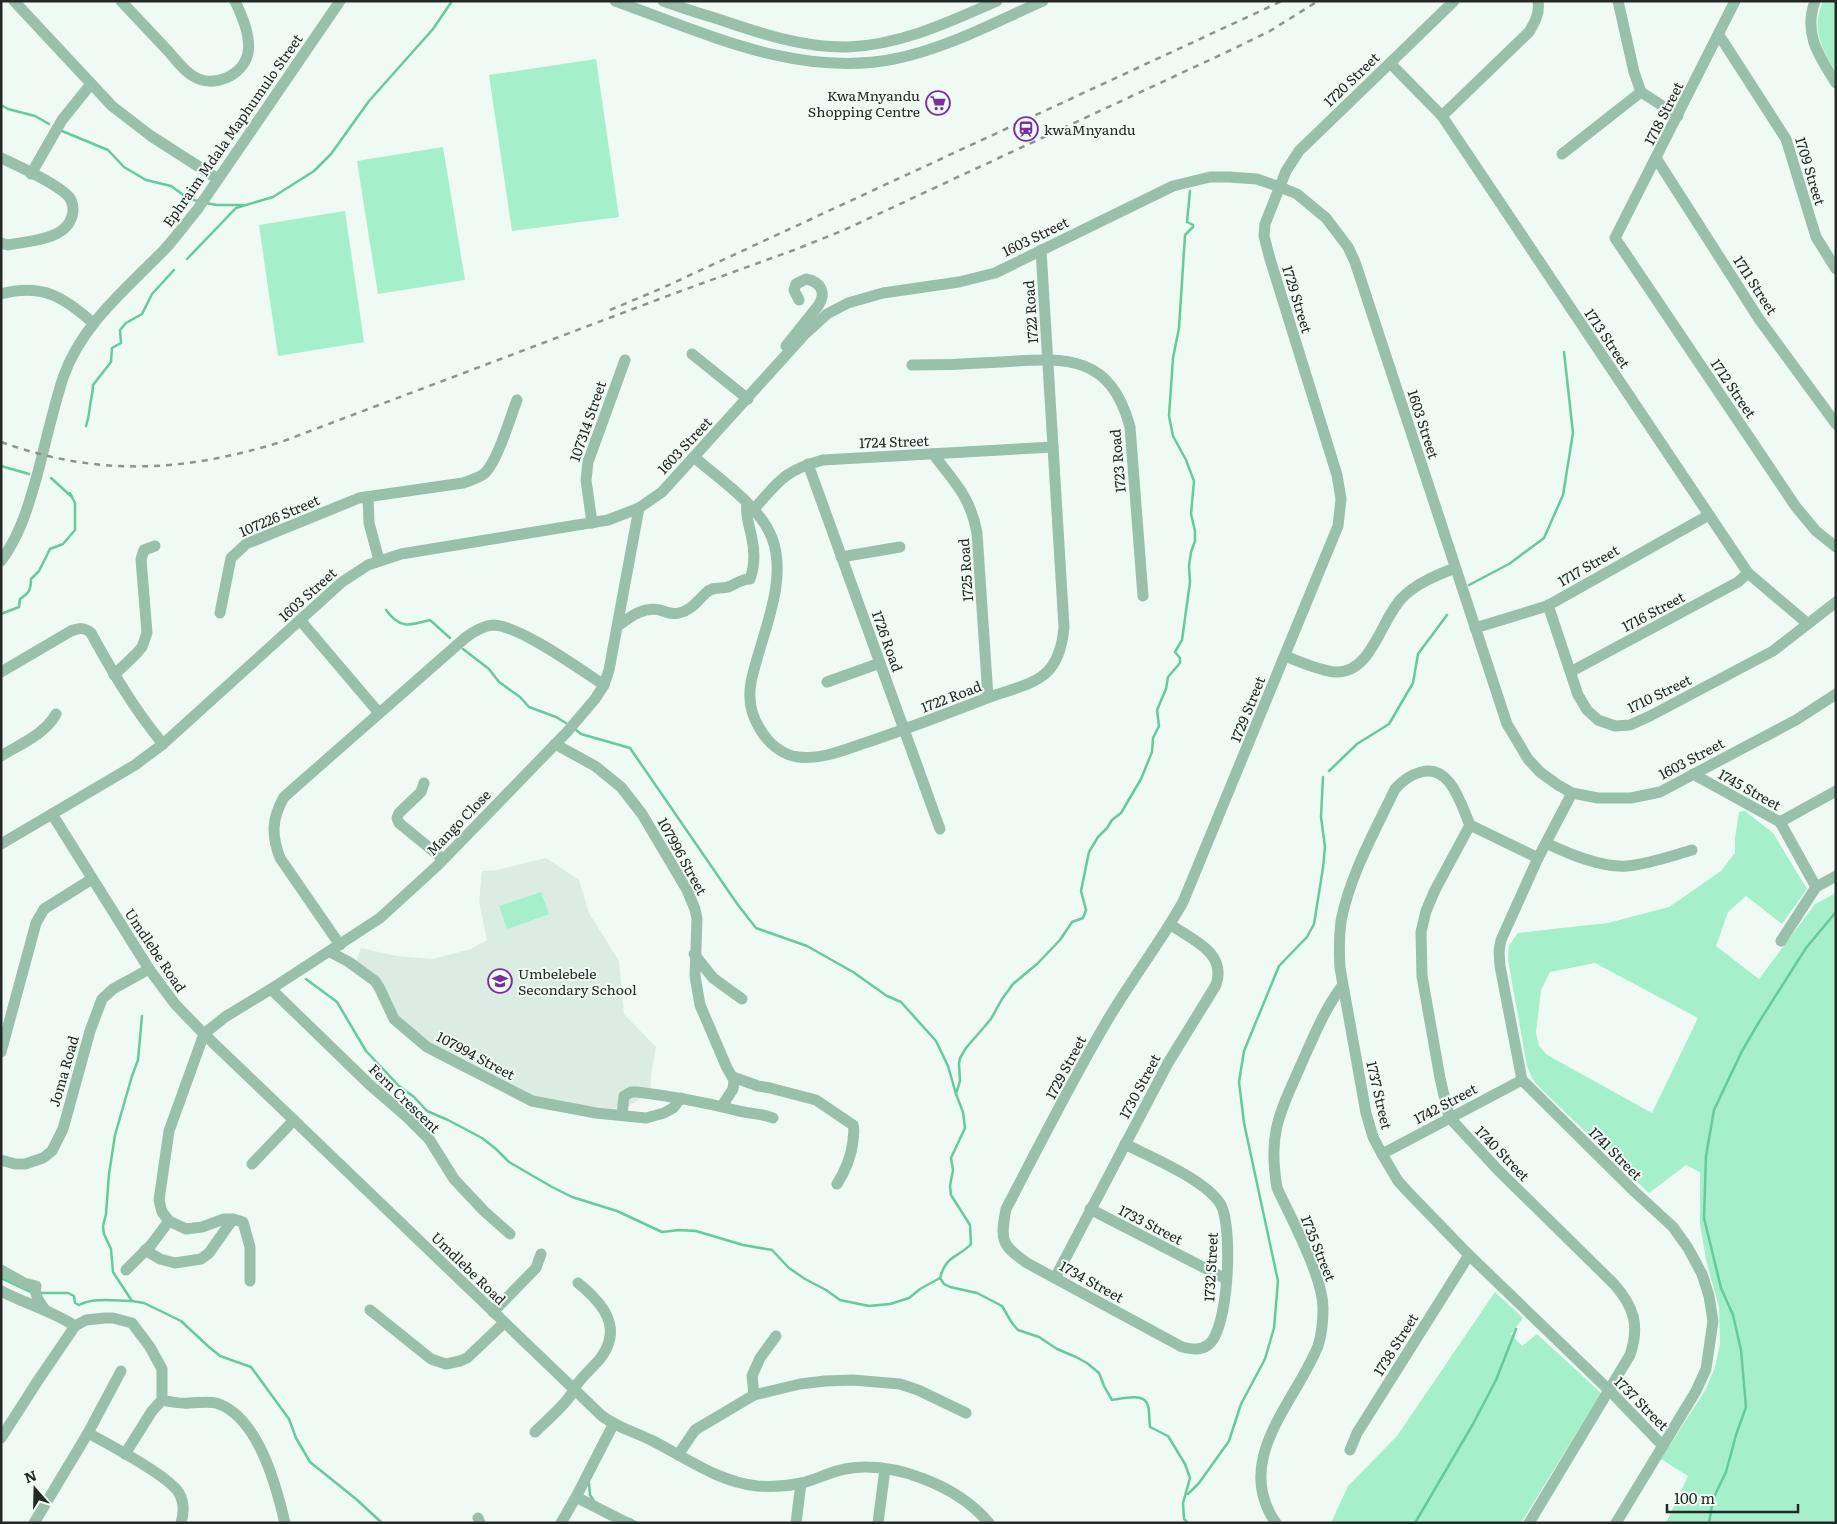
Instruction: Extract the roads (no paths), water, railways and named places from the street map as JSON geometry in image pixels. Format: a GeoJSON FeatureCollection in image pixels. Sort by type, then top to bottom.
{"type":"FeatureCollection","features":[{"type":"Feature","properties":{"kind":"street"},"geometry":{"type":"LineString","coordinates":[[14,1],[112,106],[150,136],[218,179]]}},
{"type":"Feature","properties":{"kind":"street"},"geometry":{"type":"LineString","coordinates":[[121,1],[186,70],[193,76],[205,81],[220,81],[232,76],[242,65],[248,53],[243,20],[235,1]]}},
{"type":"Feature","properties":{"kind":"street","name":"Ephraim Mdala Maphumulo Street"},"geometry":{"type":"LineString","coordinates":[[1,561],[21,528],[68,362],[78,345],[94,323],[174,239],[197,210],[340,1]]}},
{"type":"Feature","properties":{"kind":"street"},"geometry":{"type":"LineString","coordinates":[[615,1],[762,53],[785,58],[829,63],[866,63],[924,52],[1043,1]]}},
{"type":"Feature","properties":{"kind":"street"},"geometry":{"type":"LineString","coordinates":[[664,18],[667,2],[783,39],[847,47],[868,45],[937,27],[997,1]]}},
{"type":"Feature","properties":{"kind":"street","name":"1720 Street"},"geometry":{"type":"LineString","coordinates":[[1280,186],[1292,160],[1299,151],[1454,1]]}},
{"type":"Feature","properties":{"kind":"street"},"geometry":{"type":"LineString","coordinates":[[1442,116],[1529,32],[1536,20],[1538,1]]}},
{"type":"Feature","properties":{"kind":"street"},"geometry":{"type":"LineString","coordinates":[[1618,1],[1640,92],[1678,116]]}},
{"type":"Feature","properties":{"kind":"street","name":"1718 Street"},"geometry":{"type":"LineString","coordinates":[[1615,238],[1736,1]]}},
{"type":"Feature","properties":{"kind":"street"},"geometry":{"type":"LineString","coordinates":[[1815,1],[1811,12],[1811,35],[1816,52],[1836,83]]}},
{"type":"Feature","properties":{"kind":"street","name":"1709 Street"},"geometry":{"type":"LineString","coordinates":[[1719,35],[1786,139],[1816,237],[1836,269]]}},
{"type":"Feature","properties":{"kind":"street","name":"1713 Street"},"geometry":{"type":"LineString","coordinates":[[1390,63],[1442,116],[1748,573],[1808,624]]}},
{"type":"Feature","properties":{"kind":"street"},"geometry":{"type":"LineString","coordinates":[[31,174],[67,113],[91,84]]}},
{"type":"Feature","properties":{"kind":"street"},"geometry":{"type":"LineString","coordinates":[[1562,154],[1640,92]]}},
{"type":"Feature","properties":{"kind":"street"},"geometry":{"type":"LineString","coordinates":[[1,158],[60,190],[69,198],[73,205],[70,223],[54,235],[8,245],[1,243]]}},
{"type":"Feature","properties":{"kind":"street","name":"1711 Street"},"geometry":{"type":"LineString","coordinates":[[1656,158],[1759,319],[1836,424]]}},
{"type":"Feature","properties":{"kind":"street","name":"1603 Street"},"geometry":{"type":"LineString","coordinates":[[1,844],[135,765],[164,744],[342,582],[361,569],[379,560],[400,554],[608,520],[639,508],[662,492],[815,324],[842,305],[884,293],[981,277],[1002,269],[1173,186],[1190,180],[1229,177],[1257,180],[1280,186],[1297,194],[1312,205],[1326,218],[1348,247],[1358,271],[1508,724],[1528,759],[1540,772],[1572,793],[1598,798],[1631,798],[1660,792],[1796,720],[1836,694]]}},
{"type":"Feature","properties":{"kind":"street","name":"1729 Street"},"geometry":{"type":"LineString","coordinates":[[1006,1209],[1108,1019],[1184,902],[1334,539],[1341,512],[1337,475],[1264,236],[1265,224],[1280,186]]}},
{"type":"Feature","properties":{"kind":"street","name":"1712 Street"},"geometry":{"type":"LineString","coordinates":[[1615,238],[1796,508],[1816,531],[1836,547]]}},
{"type":"Feature","properties":{"kind":"street","name":"1722 Road"},"geometry":{"type":"LineString","coordinates":[[694,457],[751,506],[772,538],[778,566],[774,594],[750,692],[752,714],[762,734],[779,750],[799,757],[811,757],[843,750],[904,730],[988,697],[1024,686],[1040,678],[1052,667],[1061,647],[1064,627],[1041,250]]}},
{"type":"Feature","properties":{"kind":"street"},"geometry":{"type":"LineString","coordinates":[[773,369],[791,338],[822,299],[822,292],[814,282],[806,279],[796,284],[794,290],[798,300]]}},
{"type":"Feature","properties":{"kind":"street"},"geometry":{"type":"LineString","coordinates":[[1,294],[20,289],[54,294],[71,303],[94,323]]}},
{"type":"Feature","properties":{"kind":"street"},"geometry":{"type":"LineString","coordinates":[[692,354],[748,399]]}},
{"type":"Feature","properties":{"kind":"street","name":"1723 Road"},"geometry":{"type":"LineString","coordinates":[[912,365],[948,365],[1048,359],[1066,360],[1088,367],[1108,382],[1118,394],[1126,410],[1130,427],[1143,596]]}},
{"type":"Feature","properties":{"kind":"street","name":"107314 Street"},"geometry":{"type":"LineString","coordinates":[[592,523],[586,473],[588,462],[625,360]]}},
{"type":"Feature","properties":{"kind":"street","name":"107226 Street"},"geometry":{"type":"LineString","coordinates":[[220,613],[231,558],[240,548],[350,501],[463,483],[484,474],[493,462],[517,400]]}},
{"type":"Feature","properties":{"kind":"street","name":"1724 Street"},"geometry":{"type":"LineString","coordinates":[[751,506],[780,480],[797,468],[823,460],[1053,447]]}},
{"type":"Feature","properties":{"kind":"street","name":"1725 Road"},"geometry":{"type":"LineString","coordinates":[[934,454],[966,496],[978,533],[988,697]]}},
{"type":"Feature","properties":{"kind":"street","name":"1726 Road"},"geometry":{"type":"LineString","coordinates":[[808,464],[940,829]]}},
{"type":"Feature","properties":{"kind":"street"},"geometry":{"type":"LineString","coordinates":[[368,497],[369,523],[379,560]]}},
{"type":"Feature","properties":{"kind":"street"},"geometry":{"type":"LineString","coordinates":[[618,626],[645,610],[654,609],[678,614],[694,606],[712,588],[727,587],[738,581],[750,579],[754,567],[754,552],[746,515],[751,506]]}},
{"type":"Feature","properties":{"kind":"street","name":"Mango Close"},"geometry":{"type":"LineString","coordinates":[[204,1034],[225,1017],[271,990],[380,918],[443,859],[555,744],[595,699],[604,685],[609,670],[639,508]]}},
{"type":"Feature","properties":{"kind":"street","name":"1717 Street"},"geometry":{"type":"LineString","coordinates":[[1476,628],[1548,605],[1709,515]]}},
{"type":"Feature","properties":{"kind":"street"},"geometry":{"type":"LineString","coordinates":[[114,675],[136,654],[145,640],[147,626],[141,559],[142,554],[147,548],[155,546]]}},
{"type":"Feature","properties":{"kind":"street"},"geometry":{"type":"LineString","coordinates":[[841,557],[900,547]]}},
{"type":"Feature","properties":{"kind":"street"},"geometry":{"type":"LineString","coordinates":[[1285,656],[1328,671],[1346,671],[1352,668],[1365,657],[1403,597],[1421,584],[1455,568]]}},
{"type":"Feature","properties":{"kind":"street","name":"1716 Street"},"geometry":{"type":"LineString","coordinates":[[1571,674],[1574,670],[1738,582],[1748,573]]}},
{"type":"Feature","properties":{"kind":"street","name":"1710 Street"},"geometry":{"type":"LineString","coordinates":[[1548,605],[1578,695],[1587,710],[1598,720],[1615,726],[1630,725],[1650,716],[1773,651],[1836,602]]}},
{"type":"Feature","properties":{"kind":"street"},"geometry":{"type":"LineString","coordinates":[[300,620],[379,713]]}},
{"type":"Feature","properties":{"kind":"street"},"geometry":{"type":"LineString","coordinates":[[340,945],[280,858],[275,847],[274,820],[276,810],[284,796],[465,638],[484,627],[494,625],[534,641],[604,685]]}},
{"type":"Feature","properties":{"kind":"street"},"geometry":{"type":"LineString","coordinates":[[1,672],[71,631],[82,628],[91,634],[114,675],[141,716],[164,744]]}},
{"type":"Feature","properties":{"kind":"street"},"geometry":{"type":"LineString","coordinates":[[827,682],[880,663]]}},
{"type":"Feature","properties":{"kind":"street"},"geometry":{"type":"LineString","coordinates":[[1,756],[40,733],[52,723],[56,714]]}},
{"type":"Feature","properties":{"kind":"street","name":"107996 Street"},"geometry":{"type":"LineString","coordinates":[[555,744],[595,766],[621,787],[642,814],[666,853],[695,909],[697,919],[694,954],[695,976],[700,1005],[727,1068],[733,1077]]}},
{"type":"Feature","properties":{"kind":"street","name":"1737 Street"},"geometry":{"type":"LineString","coordinates":[[1470,825],[1456,792],[1443,776],[1433,771],[1424,771],[1403,780],[1395,789],[1358,867],[1341,922],[1339,945],[1342,986],[1366,1113],[1382,1154],[1403,1187],[1469,1255],[1610,1391],[1663,1446]]}},
{"type":"Feature","properties":{"kind":"street","name":"1745 Street"},"geometry":{"type":"LineString","coordinates":[[1693,774],[1780,822],[1816,887]]}},
{"type":"Feature","properties":{"kind":"street"},"geometry":{"type":"LineString","coordinates":[[424,783],[421,792],[398,814],[397,818],[399,823],[443,859]]}},
{"type":"Feature","properties":{"kind":"street"},"geometry":{"type":"LineString","coordinates":[[1780,822],[1836,791]]}},
{"type":"Feature","properties":{"kind":"street"},"geometry":{"type":"LineString","coordinates":[[1522,1080],[1500,966],[1499,950],[1503,933],[1538,858],[1572,793]]}},
{"type":"Feature","properties":{"kind":"street","name":"Umdlebe Road"},"geometry":{"type":"LineString","coordinates":[[52,814],[149,969],[175,1004],[573,1390],[613,1425],[650,1440],[734,1482],[764,1486],[801,1483],[844,1469],[858,1467],[885,1469],[918,1476],[972,1505],[989,1523]]}},
{"type":"Feature","properties":{"kind":"street"},"geometry":{"type":"LineString","coordinates":[[1470,825],[1538,858]]}},
{"type":"Feature","properties":{"kind":"street","name":"1740 Street"},"geometry":{"type":"LineString","coordinates":[[1470,825],[1426,911],[1421,932],[1422,976],[1440,1078],[1449,1117],[1498,1170],[1614,1284],[1626,1298],[1633,1311],[1636,1328],[1635,1342],[1630,1355],[1529,1523]]}},
{"type":"Feature","properties":{"kind":"street"},"geometry":{"type":"LineString","coordinates":[[1546,843],[1571,856],[1626,866],[1654,861],[1692,850]]}},
{"type":"Feature","properties":{"kind":"street"},"geometry":{"type":"LineString","coordinates":[[1781,941],[1816,887],[1836,876]]}},
{"type":"Feature","properties":{"kind":"street"},"geometry":{"type":"LineString","coordinates":[[1,1052],[36,923],[40,915],[51,904],[92,879]]}},
{"type":"Feature","properties":{"kind":"street","name":"1730 Street"},"geometry":{"type":"LineString","coordinates":[[1055,1278],[1168,1063],[1216,985],[1219,977],[1219,967],[1212,954],[1171,924]]}},
{"type":"Feature","properties":{"kind":"street","name":"107994 Street"},"geometry":{"type":"LineString","coordinates":[[330,952],[349,962],[375,981],[394,1018],[427,1048],[532,1101],[646,1118],[664,1113],[673,1108],[681,1098]]}},
{"type":"Feature","properties":{"kind":"street"},"geometry":{"type":"LineString","coordinates":[[694,954],[714,978],[742,1000]]}},
{"type":"Feature","properties":{"kind":"street","name":"Joma Road"},"geometry":{"type":"LineString","coordinates":[[1,1160],[15,1164],[26,1164],[43,1158],[52,1151],[63,1129],[90,1031],[102,999],[113,989],[149,969]]}},
{"type":"Feature","properties":{"kind":"street","name":"1735 Street"},"geometry":{"type":"LineString","coordinates":[[1276,1523],[1263,1495],[1260,1469],[1263,1456],[1275,1428],[1318,1344],[1323,1307],[1318,1281],[1277,1188],[1275,1133],[1280,1111],[1332,999],[1342,986]]}},
{"type":"Feature","properties":{"kind":"street","name":"Fern Crescent"},"geometry":{"type":"LineString","coordinates":[[271,990],[370,1085],[412,1121],[435,1148],[454,1179],[484,1211],[510,1234]]}},
{"type":"Feature","properties":{"kind":"street"},"geometry":{"type":"LineString","coordinates":[[204,1034],[169,1131],[158,1193],[160,1206],[169,1221],[186,1229],[202,1227],[220,1219],[233,1219],[243,1222],[249,1238],[250,1281]]}},
{"type":"Feature","properties":{"kind":"street"},"geometry":{"type":"LineString","coordinates":[[722,1106],[733,1089],[733,1077],[758,1086],[816,1100],[853,1125],[852,1153],[848,1166],[837,1184]]}},
{"type":"Feature","properties":{"kind":"street","name":"1742 Street"},"geometry":{"type":"LineString","coordinates":[[1382,1154],[1522,1080]]}},
{"type":"Feature","properties":{"kind":"street","name":"1741 Street"},"geometry":{"type":"LineString","coordinates":[[1522,1080],[1673,1227],[1688,1248],[1702,1274],[1709,1296],[1713,1320],[1706,1369],[1696,1391],[1616,1523]]}},
{"type":"Feature","properties":{"kind":"street"},"geometry":{"type":"LineString","coordinates":[[622,1114],[624,1096],[631,1092],[681,1098],[737,1111],[762,1114],[773,1118]]}},
{"type":"Feature","properties":{"kind":"street"},"geometry":{"type":"LineString","coordinates":[[252,1164],[294,1120]]}},
{"type":"Feature","properties":{"kind":"street","name":"1732 Street"},"geometry":{"type":"LineString","coordinates":[[1125,1144],[1192,1178],[1221,1204],[1228,1230],[1228,1253],[1220,1327],[1212,1342],[1201,1348]]}},
{"type":"Feature","properties":{"kind":"street","name":"1734 Street"},"geometry":{"type":"LineString","coordinates":[[1006,1209],[1002,1234],[1007,1246],[1027,1264],[1182,1347],[1201,1348]]}},
{"type":"Feature","properties":{"kind":"street","name":"1733 Street"},"geometry":{"type":"LineString","coordinates":[[1090,1209],[1226,1279]]}},
{"type":"Feature","properties":{"kind":"street"},"geometry":{"type":"LineString","coordinates":[[145,1250],[160,1259],[175,1263],[201,1258],[209,1253],[233,1219]]}},
{"type":"Feature","properties":{"kind":"street"},"geometry":{"type":"LineString","coordinates":[[126,1270],[169,1221]]}},
{"type":"Feature","properties":{"kind":"street"},"geometry":{"type":"LineString","coordinates":[[493,1312],[536,1268],[541,1254]]}},
{"type":"Feature","properties":{"kind":"street","name":"1738 Street"},"geometry":{"type":"LineString","coordinates":[[1350,1450],[1357,1433],[1469,1255]]}},
{"type":"Feature","properties":{"kind":"street"},"geometry":{"type":"LineString","coordinates":[[1,1270],[24,1283],[36,1286],[37,1297],[46,1310]]}},
{"type":"Feature","properties":{"kind":"street"},"geometry":{"type":"LineString","coordinates":[[535,1432],[570,1396],[600,1359],[606,1349],[612,1331],[610,1320],[605,1310],[578,1283]]}},
{"type":"Feature","properties":{"kind":"street"},"geometry":{"type":"LineString","coordinates":[[1,1291],[22,1302],[46,1310],[75,1326]]}},
{"type":"Feature","properties":{"kind":"street"},"geometry":{"type":"LineString","coordinates":[[370,1310],[426,1355],[446,1364],[467,1358],[504,1323]]}},
{"type":"Feature","properties":{"kind":"street"},"geometry":{"type":"LineString","coordinates":[[1,1438],[75,1326],[86,1320],[113,1318],[132,1323],[150,1347],[162,1369],[162,1400],[152,1411],[125,1454]]}},
{"type":"Feature","properties":{"kind":"street"},"geometry":{"type":"LineString","coordinates":[[754,1395],[752,1376],[760,1358],[776,1336]]}},
{"type":"Feature","properties":{"kind":"street"},"geometry":{"type":"LineString","coordinates":[[34,1523],[88,1433],[120,1371]]}},
{"type":"Feature","properties":{"kind":"street"},"geometry":{"type":"LineString","coordinates":[[678,1454],[694,1430],[754,1395],[800,1384],[853,1380],[900,1384],[918,1390],[966,1413]]}},
{"type":"Feature","properties":{"kind":"street"},"geometry":{"type":"LineString","coordinates":[[162,1400],[186,1404],[212,1402],[224,1406],[239,1418],[263,1454],[285,1523]]}},
{"type":"Feature","properties":{"kind":"street"},"geometry":{"type":"LineString","coordinates":[[562,1523],[613,1425]]}},
{"type":"Feature","properties":{"kind":"street"},"geometry":{"type":"LineString","coordinates":[[88,1433],[165,1479],[176,1489],[183,1506],[181,1523]]}},
{"type":"Feature","properties":{"kind":"street"},"geometry":{"type":"LineString","coordinates":[[878,1523],[885,1469]]}},
{"type":"Feature","properties":{"kind":"street"},"geometry":{"type":"LineString","coordinates":[[796,1523],[801,1483]]}},
{"type":"Feature","properties":{"kind":"street"},"geometry":{"type":"LineString","coordinates":[[576,1497],[625,1522]]}},
{"type":"Feature","properties":{"kind":"waterway"},"geometry":{"type":"LineString","coordinates":[[187,259],[236,208],[273,197],[314,171],[331,154],[369,101],[433,29],[452,1]]}},
{"type":"Feature","properties":{"kind":"waterway"},"geometry":{"type":"LineString","coordinates":[[1,105],[8,109],[35,116],[49,124]]}},
{"type":"Feature","properties":{"kind":"waterway"},"geometry":{"type":"LineString","coordinates":[[62,131],[108,150],[124,167],[146,180],[171,186],[189,199],[198,201]]}},
{"type":"Feature","properties":{"kind":"waterway"},"geometry":{"type":"LineString","coordinates":[[1188,1523],[1184,1519],[1183,1503],[1190,1478],[1185,1464],[1168,1436],[1150,1427],[1149,1408],[1144,1400],[1136,1397],[1112,1400],[1099,1373],[1087,1363],[1057,1349],[1039,1337],[1018,1330],[1002,1306],[977,1293],[950,1287],[944,1284],[940,1278],[949,1261],[971,1244],[970,1225],[951,1195],[950,1186],[953,1170],[951,1158],[965,1128],[963,1112],[956,1094],[960,1081],[960,1058],[966,1048],[991,1019],[1013,984],[1037,964],[1060,940],[1072,922],[1083,918],[1086,910],[1081,891],[1089,852],[1098,837],[1112,820],[1121,813],[1141,779],[1152,752],[1153,738],[1159,726],[1157,710],[1166,689],[1168,677],[1180,663],[1180,658],[1175,652],[1182,640],[1190,582],[1189,566],[1195,541],[1191,514],[1194,481],[1186,460],[1173,436],[1169,416],[1173,358],[1179,328],[1185,235],[1193,227],[1193,225],[1187,222],[1190,191]]}},
{"type":"Feature","properties":{"kind":"waterway"},"geometry":{"type":"LineString","coordinates":[[206,203],[243,205]]}},
{"type":"Feature","properties":{"kind":"waterway"},"geometry":{"type":"LineString","coordinates":[[86,426],[93,385],[111,362],[112,348],[121,343],[120,330],[126,323],[142,314],[152,294],[174,270]]}},
{"type":"Feature","properties":{"kind":"waterway"},"geometry":{"type":"LineString","coordinates":[[1469,585],[1509,564],[1544,538],[1563,495],[1573,433],[1564,352]]}},
{"type":"Feature","properties":{"kind":"waterway"},"geometry":{"type":"LineString","coordinates":[[1,466],[29,474]]}},
{"type":"Feature","properties":{"kind":"waterway"},"geometry":{"type":"LineString","coordinates":[[51,478],[72,497]]}},
{"type":"Feature","properties":{"kind":"waterway"},"geometry":{"type":"LineString","coordinates":[[1,614],[19,607],[20,599],[29,591],[31,579],[39,571],[50,549],[63,544],[75,530],[75,503],[70,493]]}},
{"type":"Feature","properties":{"kind":"waterway"},"geometry":{"type":"LineString","coordinates":[[386,610],[396,620],[405,624],[416,624],[430,620],[450,638]]}},
{"type":"Feature","properties":{"kind":"waterway"},"geometry":{"type":"LineString","coordinates":[[1329,771],[1357,744],[1389,724],[1413,683],[1418,654],[1447,615]]}},
{"type":"Feature","properties":{"kind":"waterway"},"geometry":{"type":"LineString","coordinates":[[463,649],[489,669],[499,682],[520,697],[529,707],[556,717],[566,723]]}},
{"type":"Feature","properties":{"kind":"waterway"},"geometry":{"type":"LineString","coordinates":[[575,729],[581,734],[630,748],[738,905],[756,928],[807,946],[853,972],[887,996],[901,1002],[936,1041],[948,1066],[956,1094]]}},
{"type":"Feature","properties":{"kind":"waterway"},"geometry":{"type":"LineString","coordinates":[[1188,1494],[1199,1483],[1229,1441],[1241,1404],[1265,1359],[1274,1328],[1278,1281],[1244,1123],[1239,1082],[1244,1051],[1279,966],[1307,937],[1314,924],[1325,847],[1321,817],[1323,777]]}},
{"type":"Feature","properties":{"kind":"waterway"},"geometry":{"type":"LineString","coordinates":[[1709,1523],[1713,1499],[1726,1472],[1746,1407],[1741,1350],[1733,1315],[1721,1288],[1704,1218],[1706,1156],[1714,1110],[1742,1051],[1759,1022],[1806,948],[1836,912]]}},
{"type":"Feature","properties":{"kind":"waterway"},"geometry":{"type":"LineString","coordinates":[[306,979],[337,1002],[366,1051],[399,1086],[414,1097],[427,1111],[482,1138],[509,1162],[572,1197],[617,1211],[662,1232],[696,1231],[743,1245],[772,1250],[789,1268],[840,1300],[869,1306],[890,1304],[909,1298],[920,1289],[940,1278]]}},
{"type":"Feature","properties":{"kind":"waterway"},"geometry":{"type":"LineString","coordinates":[[142,1016],[138,1060],[115,1135],[103,1226],[104,1234],[111,1249],[113,1272],[132,1301],[144,1303],[181,1321],[220,1356],[251,1367],[289,1419],[296,1438],[310,1462],[356,1499],[382,1523]]}},
{"type":"Feature","properties":{"kind":"waterway"},"geometry":{"type":"LineString","coordinates":[[1,1278],[31,1292]]}},
{"type":"Feature","properties":{"kind":"waterway"},"geometry":{"type":"LineString","coordinates":[[39,1293],[68,1293],[74,1296],[75,1303],[79,1305],[98,1300],[132,1301]]}},
{"type":"Feature","properties":{"kind":"waterway"},"geometry":{"type":"LineString","coordinates":[[1415,1523],[1473,1424],[1496,1380],[1516,1329]]}},
{"type":"Feature","properties":{"kind":"waterway"},"geometry":{"type":"LineString","coordinates":[[589,1483],[590,1495],[594,1501]]}},
{"type":"Feature","properties":{"kind":"waterway"},"geometry":{"type":"LineString","coordinates":[[630,1519],[637,1523]]}},
{"type":"Feature","properties":{"kind":"railway"},"geometry":{"type":"LineString","coordinates":[[610,310],[660,289],[1282,1]]}},
{"type":"Feature","properties":{"kind":"railway"},"geometry":{"type":"LineString","coordinates":[[1,442],[72,461],[141,466],[210,460],[281,442],[844,230],[1231,50],[1270,31],[1318,1]]}},
{"type":"Feature","properties":{"kind":"place","name":"KwaMnyandu Shopping Centre"},"geometry":{"type":"Point","coordinates":[938,103]}},
{"type":"Feature","properties":{"kind":"place","name":"kwaMnyandu"},"geometry":{"type":"Point","coordinates":[1026,129]}},
{"type":"Feature","properties":{"kind":"place","name":"Umbelebele Secondary School"},"geometry":{"type":"Point","coordinates":[500,981]}}]}
